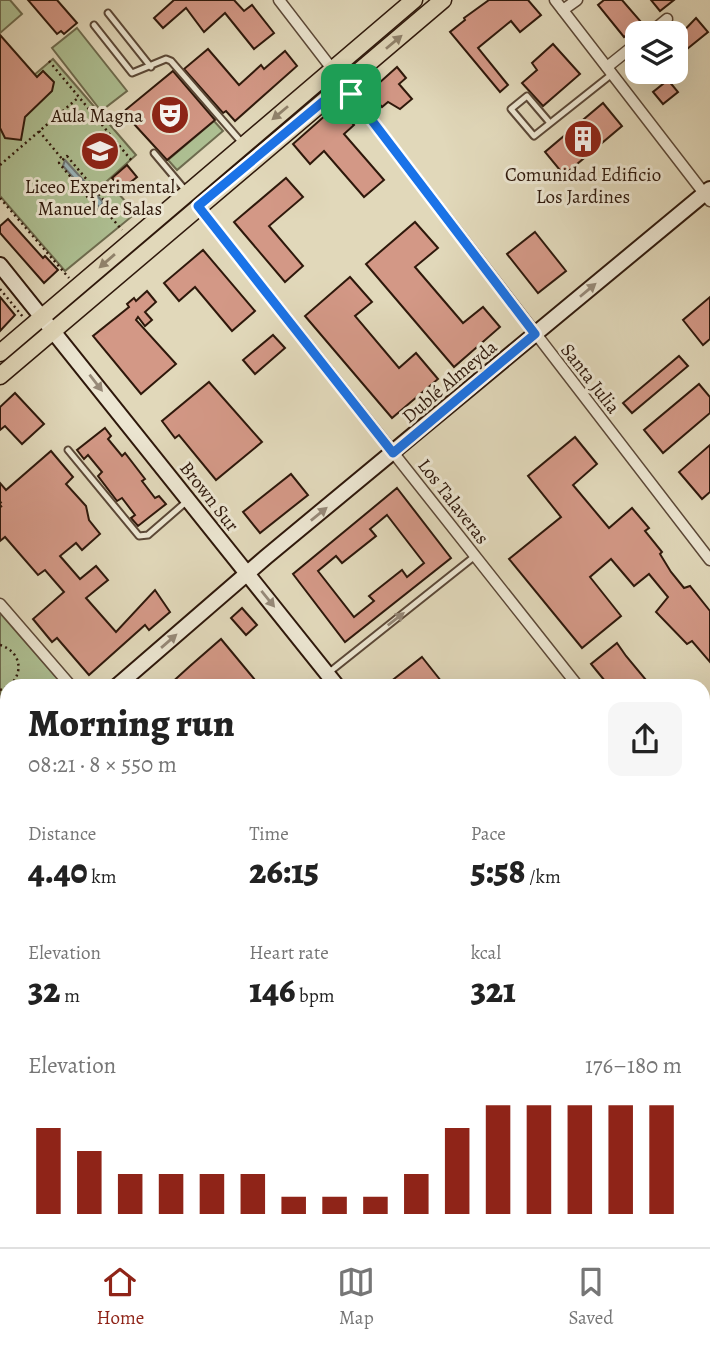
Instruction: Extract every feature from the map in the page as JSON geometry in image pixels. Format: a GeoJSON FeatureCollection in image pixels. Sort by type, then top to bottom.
{"type":"FeatureCollection","features":[{"type":"Feature","properties":{"kind":"main road"},"geometry":{"type":"LineString","coordinates":[[0,376],[48,323],[187,192],[414,0]]}},
{"type":"Feature","properties":{"kind":"main road"},"geometry":{"type":"LineString","coordinates":[[0,353],[48,323],[198,206],[443,0]]}},
{"type":"Feature","properties":{"kind":"main road","name":"Dublé Almeyda"},"geometry":{"type":"LineString","coordinates":[[125,679],[247,573],[708,194]]}},
{"type":"Feature","properties":{"kind":"main road","name":"Brown Sur"},"geometry":{"type":"LineString","coordinates":[[0,265],[331,679]]}},
{"type":"Feature","properties":{"kind":"street","name":"Santa Julia"},"geometry":{"type":"LineString","coordinates":[[279,0],[710,560]]}},
{"type":"Feature","properties":{"kind":"street"},"geometry":{"type":"LineString","coordinates":[[555,0],[708,194]]}},
{"type":"Feature","properties":{"kind":"street"},"geometry":{"type":"LineString","coordinates":[[563,10],[577,0]]}},
{"type":"Feature","properties":{"kind":"street"},"geometry":{"type":"LineString","coordinates":[[609,71],[625,55]]}},
{"type":"Feature","properties":{"kind":"street","name":"Los Talaveras"},"geometry":{"type":"LineString","coordinates":[[198,206],[572,679]]}},
{"type":"Feature","properties":{"kind":"street"},"geometry":{"type":"LineString","coordinates":[[0,604],[65,679]]}},
{"type":"Feature","properties":{"kind":"lane"},"geometry":{"type":"LineString","coordinates":[[108,13],[151,67]]}},
{"type":"Feature","properties":{"kind":"lane"},"geometry":{"type":"LineString","coordinates":[[94,25],[132,73],[166,59],[171,61],[243,144]]}},
{"type":"Feature","properties":{"kind":"lane"},"geometry":{"type":"LineString","coordinates":[[550,123],[527,96],[512,109],[534,136],[550,123],[609,71]]}},
{"type":"Feature","properties":{"kind":"lane"},"geometry":{"type":"LineString","coordinates":[[154,153],[187,192]]}},
{"type":"Feature","properties":{"kind":"lane"},"geometry":{"type":"LineString","coordinates":[[68,450],[143,537],[189,500]]}},
{"type":"Feature","properties":{"kind":"lane"},"geometry":{"type":"LineString","coordinates":[[327,674],[475,556]]}},
{"type":"Feature","properties":{"kind":"path"},"geometry":{"type":"LineString","coordinates":[[49,61],[132,161]]}},
{"type":"Feature","properties":{"kind":"path"},"geometry":{"type":"LineString","coordinates":[[0,165],[79,97]]}},
{"type":"Feature","properties":{"kind":"path"},"geometry":{"type":"LineString","coordinates":[[39,131],[63,160]]}},
{"type":"Feature","properties":{"kind":"path"},"geometry":{"type":"LineString","coordinates":[[67,156],[108,205],[104,209],[100,212],[59,163],[67,156]]}},
{"type":"Feature","properties":{"kind":"path"},"geometry":{"type":"LineString","coordinates":[[0,198],[67,276]]}},
{"type":"Feature","properties":{"kind":"path"},"geometry":{"type":"LineString","coordinates":[[104,209],[121,229]]}},
{"type":"Feature","properties":{"kind":"path"},"geometry":{"type":"LineString","coordinates":[[0,289],[25,320]]}},
{"type":"Feature","properties":{"kind":"path"},"geometry":{"type":"LineString","coordinates":[[0,502],[3,505],[0,507]]}},
{"type":"Feature","properties":{"kind":"path"},"geometry":{"type":"LineString","coordinates":[[0,645],[15,650],[19,672],[14,679]]}},
{"type":"Feature","properties":{"kind":"green space"},"geometry":{"type":"Polygon","coordinates":[[[0,0],[10,0],[22,14],[0,33],[0,0]]]}},
{"type":"Feature","properties":{"kind":"green space"},"geometry":{"type":"Polygon","coordinates":[[[77,28],[127,91],[101,111],[52,48],[77,28]]]}},
{"type":"Feature","properties":{"kind":"green space"},"geometry":{"type":"Polygon","coordinates":[[[53,59],[136,155],[107,181],[136,213],[65,271],[0,196],[0,104],[53,59]]]}},
{"type":"Feature","properties":{"kind":"green space"},"geometry":{"type":"Polygon","coordinates":[[[214,121],[223,131],[177,170],[168,160],[214,121]]]}},
{"type":"Feature","properties":{"kind":"green space"},"geometry":{"type":"Polygon","coordinates":[[[0,613],[58,679],[0,679],[0,613]]]}},
{"type":"Feature","properties":{"kind":"water"},"geometry":{"type":"Polygon","coordinates":[[[65,160],[103,202],[100,208],[63,166],[65,160]]]}},
{"type":"Feature","properties":{"kind":"building"},"geometry":{"type":"Polygon","coordinates":[[[28,0],[57,0],[77,23],[64,34],[61,31],[57,34],[28,0]]]}},
{"type":"Feature","properties":{"kind":"building"},"geometry":{"type":"Polygon","coordinates":[[[174,0],[234,0],[244,11],[252,5],[274,33],[254,49],[225,13],[204,32],[186,8],[163,28],[154,18],[174,0]]]}},
{"type":"Feature","properties":{"kind":"building"},"geometry":{"type":"Polygon","coordinates":[[[489,0],[528,0],[541,15],[520,32],[511,21],[478,48],[508,85],[500,92],[450,32],[489,0]]]}},
{"type":"Feature","properties":{"kind":"building"},"geometry":{"type":"Polygon","coordinates":[[[604,0],[622,0],[640,21],[625,21],[624,37],[598,5],[604,0]]]}},
{"type":"Feature","properties":{"kind":"building"},"geometry":{"type":"Polygon","coordinates":[[[651,0],[674,0],[660,11],[651,0]]]}},
{"type":"Feature","properties":{"kind":"building"},"geometry":{"type":"Polygon","coordinates":[[[696,18],[708,32],[688,48],[688,26],[696,18]]]}},
{"type":"Feature","properties":{"kind":"building"},"geometry":{"type":"Polygon","coordinates":[[[0,35],[37,77],[43,71],[54,82],[52,91],[25,117],[21,140],[5,138],[0,128],[0,35]]]}},
{"type":"Feature","properties":{"kind":"building"},"geometry":{"type":"Polygon","coordinates":[[[553,44],[580,74],[543,106],[522,83],[537,70],[532,63],[553,44]]]}},
{"type":"Feature","properties":{"kind":"building"},"geometry":{"type":"Polygon","coordinates":[[[208,49],[239,85],[261,65],[264,69],[285,51],[297,66],[235,121],[226,111],[223,113],[184,69],[208,49]]]}},
{"type":"Feature","properties":{"kind":"building"},"geometry":{"type":"Polygon","coordinates":[[[397,67],[406,78],[399,84],[412,99],[400,109],[388,102],[382,107],[369,92],[397,67]]]}},
{"type":"Feature","properties":{"kind":"building","name":"Aula Magna"},"geometry":{"type":"Polygon","coordinates":[[[173,71],[215,120],[167,160],[123,112],[173,71]]]}},
{"type":"Feature","properties":{"kind":"building"},"geometry":{"type":"Polygon","coordinates":[[[663,84],[671,84],[678,92],[663,104],[653,92],[663,84]]]}},
{"type":"Feature","properties":{"kind":"building","name":"Comunidad Edificio Los Jardines"},"geometry":{"type":"Polygon","coordinates":[[[603,103],[622,126],[564,175],[545,152],[603,103]]]}},
{"type":"Feature","properties":{"kind":"building"},"geometry":{"type":"Polygon","coordinates":[[[336,106],[354,125],[344,134],[384,180],[364,197],[324,151],[310,164],[293,144],[336,106]]]}},
{"type":"Feature","properties":{"kind":"building"},"geometry":{"type":"Polygon","coordinates":[[[127,165],[137,177],[122,189],[112,178],[127,165]]]}},
{"type":"Feature","properties":{"kind":"building"},"geometry":{"type":"Polygon","coordinates":[[[286,178],[303,197],[269,226],[303,266],[285,282],[234,222],[286,178]]]}},
{"type":"Feature","properties":{"kind":"building"},"geometry":{"type":"Polygon","coordinates":[[[8,219],[43,258],[45,256],[58,270],[44,283],[0,233],[0,226],[8,219]]]}},
{"type":"Feature","properties":{"kind":"building"},"geometry":{"type":"Polygon","coordinates":[[[415,222],[438,248],[415,267],[463,323],[483,307],[500,327],[454,367],[366,264],[415,222]]]}},
{"type":"Feature","properties":{"kind":"building"},"geometry":{"type":"Polygon","coordinates":[[[535,232],[566,271],[538,293],[507,254],[535,232]]]}},
{"type":"Feature","properties":{"kind":"building"},"geometry":{"type":"Polygon","coordinates":[[[203,250],[255,311],[232,331],[195,287],[179,301],[164,283],[203,250]]]}},
{"type":"Feature","properties":{"kind":"building"},"geometry":{"type":"Polygon","coordinates":[[[350,277],[372,302],[355,316],[399,368],[416,353],[438,379],[392,418],[305,316],[350,277]]]}},
{"type":"Feature","properties":{"kind":"building"},"geometry":{"type":"Polygon","coordinates":[[[147,291],[156,302],[145,312],[152,320],[145,326],[138,317],[136,320],[176,364],[141,394],[93,336],[129,307],[127,304],[134,298],[136,301],[147,291]]]}},
{"type":"Feature","properties":{"kind":"building"},"geometry":{"type":"Polygon","coordinates":[[[0,297],[15,315],[0,331],[0,297]]]}},
{"type":"Feature","properties":{"kind":"building"},"geometry":{"type":"Polygon","coordinates":[[[710,297],[710,339],[703,345],[683,320],[710,297]]]}},
{"type":"Feature","properties":{"kind":"building"},"geometry":{"type":"Polygon","coordinates":[[[273,335],[285,348],[255,374],[243,360],[273,335]]]}},
{"type":"Feature","properties":{"kind":"building"},"geometry":{"type":"Polygon","coordinates":[[[679,356],[688,366],[632,413],[623,403],[679,356]]]}},
{"type":"Feature","properties":{"kind":"building"},"geometry":{"type":"Polygon","coordinates":[[[209,382],[262,442],[216,480],[179,435],[175,438],[162,421],[209,382]]]}},
{"type":"Feature","properties":{"kind":"building"},"geometry":{"type":"Polygon","coordinates":[[[699,384],[710,397],[710,413],[663,453],[644,430],[699,384]]]}},
{"type":"Feature","properties":{"kind":"building"},"geometry":{"type":"Polygon","coordinates":[[[15,393],[44,424],[22,444],[5,426],[0,430],[0,407],[15,393]]]}},
{"type":"Feature","properties":{"kind":"building"},"geometry":{"type":"Polygon","coordinates":[[[105,428],[111,436],[108,439],[122,456],[125,453],[145,479],[142,481],[155,498],[159,496],[166,504],[138,526],[131,518],[135,515],[122,498],[117,501],[98,476],[102,472],[88,455],[84,459],[77,450],[105,428]]]}},
{"type":"Feature","properties":{"kind":"building"},"geometry":{"type":"Polygon","coordinates":[[[575,437],[597,464],[573,485],[609,528],[632,508],[649,528],[645,531],[662,552],[660,554],[671,572],[684,588],[690,586],[710,611],[710,662],[692,641],[687,644],[656,612],[668,597],[649,574],[634,586],[611,559],[590,577],[621,616],[582,648],[509,559],[561,517],[528,476],[575,437]]]}},
{"type":"Feature","properties":{"kind":"building"},"geometry":{"type":"Polygon","coordinates":[[[710,445],[710,492],[702,499],[679,472],[710,445]]]}},
{"type":"Feature","properties":{"kind":"building"},"geometry":{"type":"Polygon","coordinates":[[[51,451],[73,477],[66,484],[86,506],[89,520],[100,534],[82,550],[76,543],[60,556],[80,579],[96,566],[108,580],[86,598],[116,632],[155,590],[170,612],[149,630],[145,625],[89,675],[57,638],[52,642],[33,619],[64,592],[45,570],[38,575],[5,537],[0,541],[0,483],[6,490],[51,451]]]}},
{"type":"Feature","properties":{"kind":"building"},"geometry":{"type":"Polygon","coordinates":[[[291,474],[308,495],[260,533],[243,512],[291,474]]]}},
{"type":"Feature","properties":{"kind":"building"},"geometry":{"type":"Polygon","coordinates":[[[397,488],[451,558],[345,642],[293,574],[397,488]],[[387,515],[370,529],[376,536],[342,563],[336,556],[318,571],[354,617],[374,601],[369,596],[402,570],[407,577],[424,563],[387,515]]]}},
{"type":"Feature","properties":{"kind":"building"},"geometry":{"type":"Polygon","coordinates":[[[242,608],[257,625],[246,635],[231,618],[242,608]]]}},
{"type":"Feature","properties":{"kind":"building"},"geometry":{"type":"Polygon","coordinates":[[[221,639],[254,679],[176,679],[221,639]]]}},
{"type":"Feature","properties":{"kind":"building"},"geometry":{"type":"Polygon","coordinates":[[[617,643],[645,679],[603,679],[591,664],[617,643]]]}},
{"type":"Feature","properties":{"kind":"building"},"geometry":{"type":"Polygon","coordinates":[[[422,657],[439,679],[394,679],[422,657]]]}},
{"type":"Feature","properties":{"kind":"place","name":"Aula Magna"},"geometry":{"type":"Point","coordinates":[170,115]}},
{"type":"Feature","properties":{"kind":"place","name":"Comunidad Edificio Los Jardines"},"geometry":{"type":"Point","coordinates":[583,139]}},
{"type":"Feature","properties":{"kind":"place","name":"Liceo Experimental Manuel de Salas"},"geometry":{"type":"Point","coordinates":[100,151]}},
{"type":"Feature","properties":{"kind":"route"},"geometry":{"type":"LineString","coordinates":[[344,84],[351,94],[535,334],[393,453],[198,206],[344,84]]}}]}
